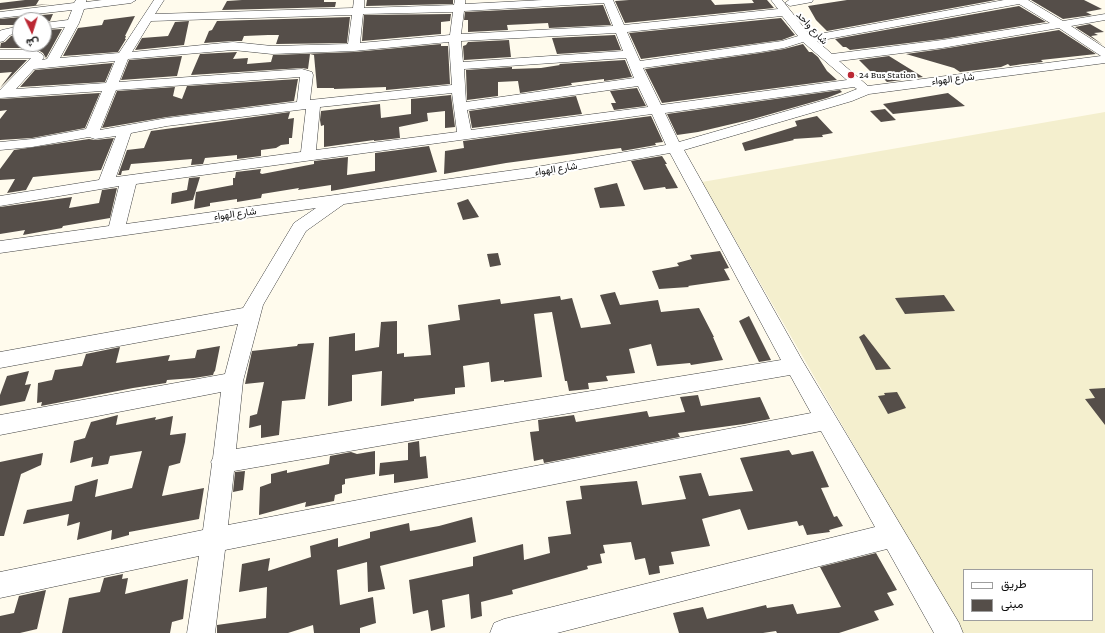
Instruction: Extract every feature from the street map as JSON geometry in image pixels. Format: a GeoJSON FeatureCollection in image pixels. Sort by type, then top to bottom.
{"type":"FeatureCollection","features":[{"type":"Feature","properties":{"kind":"street"},"geometry":{"type":"LineString","coordinates":[[52,22],[77,11],[132,0]]}},
{"type":"Feature","properties":{"kind":"street"},"geometry":{"type":"LineString","coordinates":[[148,18],[359,6],[601,0]]}},
{"type":"Feature","properties":{"kind":"street"},"geometry":{"type":"LineString","coordinates":[[608,0],[632,59],[675,148],[795,366],[949,633]]}},
{"type":"Feature","properties":{"kind":"street","name":"شارع واحد"},"geometry":{"type":"LineString","coordinates":[[776,0],[788,5],[818,38],[831,48],[830,58]]}},
{"type":"Feature","properties":{"kind":"street"},"geometry":{"type":"LineString","coordinates":[[31,66],[39,64],[233,46],[277,50],[354,47],[456,38],[621,29],[788,5],[808,0]]}},
{"type":"Feature","properties":{"kind":"street"},"geometry":{"type":"LineString","coordinates":[[962,0],[977,8]]}},
{"type":"Feature","properties":{"kind":"street"},"geometry":{"type":"LineString","coordinates":[[458,66],[632,59],[760,48],[784,44],[805,37],[818,38],[1021,0],[1062,24],[1105,53]]}},
{"type":"Feature","properties":{"kind":"street"},"geometry":{"type":"LineString","coordinates":[[0,15],[77,11],[157,3]]}},
{"type":"Feature","properties":{"kind":"street"},"geometry":{"type":"LineString","coordinates":[[92,132],[123,56],[157,3]]}},
{"type":"Feature","properties":{"kind":"street"},"geometry":{"type":"LineString","coordinates":[[460,4],[456,38],[460,107],[465,136]]}},
{"type":"Feature","properties":{"kind":"street","name":"شارع واحد"},"geometry":{"type":"LineString","coordinates":[[788,5],[805,37],[861,87]]}},
{"type":"Feature","properties":{"kind":"street"},"geometry":{"type":"LineString","coordinates":[[354,47],[359,6]]}},
{"type":"Feature","properties":{"kind":"street"},"geometry":{"type":"LineString","coordinates":[[51,64],[77,11]]}},
{"type":"Feature","properties":{"kind":"street"},"geometry":{"type":"LineString","coordinates":[[830,58],[942,44],[1104,18]]}},
{"type":"Feature","properties":{"kind":"street"},"geometry":{"type":"LineString","coordinates":[[0,38],[6,32],[12,31]]}},
{"type":"Feature","properties":{"kind":"street"},"geometry":{"type":"LineString","coordinates":[[0,54],[35,54],[38,57],[31,66],[2,94]]}},
{"type":"Feature","properties":{"kind":"street","name":"شارع الهواء"},"geometry":{"type":"LineString","coordinates":[[0,247],[536,172],[675,148],[847,98],[861,87],[1105,59]]}},
{"type":"Feature","properties":{"kind":"street"},"geometry":{"type":"LineString","coordinates":[[2,94],[111,88],[302,73],[307,75],[308,157]]}},
{"type":"Feature","properties":{"kind":"street"},"geometry":{"type":"LineString","coordinates":[[460,107],[642,81]]}},
{"type":"Feature","properties":{"kind":"street"},"geometry":{"type":"LineString","coordinates":[[0,201],[129,180],[656,111],[861,87]]}},
{"type":"Feature","properties":{"kind":"street"},"geometry":{"type":"LineString","coordinates":[[0,146],[32,143],[92,132],[95,135],[175,121],[308,104],[459,88]]}},
{"type":"Feature","properties":{"kind":"street"},"geometry":{"type":"LineString","coordinates":[[106,184],[125,130]]}},
{"type":"Feature","properties":{"kind":"street"},"geometry":{"type":"LineString","coordinates":[[116,230],[129,180]]}},
{"type":"Feature","properties":{"kind":"street"},"geometry":{"type":"LineString","coordinates":[[201,633],[233,381],[250,314],[254,304],[300,227],[341,199]]}},
{"type":"Feature","properties":{"kind":"street"},"geometry":{"type":"LineString","coordinates":[[0,360],[250,314]]}},
{"type":"Feature","properties":{"kind":"street"},"geometry":{"type":"LineString","coordinates":[[222,462],[521,414],[795,366]]}},
{"type":"Feature","properties":{"kind":"street"},"geometry":{"type":"LineString","coordinates":[[0,425],[233,381]]}},
{"type":"Feature","properties":{"kind":"street"},"geometry":{"type":"LineString","coordinates":[[0,585],[214,540],[826,420]]}},
{"type":"Feature","properties":{"kind":"street"},"geometry":{"type":"LineString","coordinates":[[504,633],[892,535]]}},
{"type":"Feature","properties":{"kind":"shaded area"},"geometry":{"type":"Polygon","coordinates":[[[1105,112],[1105,633],[962,633],[702,182],[1105,112]]]}},
{"type":"Feature","properties":{"kind":"building"},"geometry":{"type":"Polygon","coordinates":[[[39,0],[36,5],[50,4],[0,10],[0,3],[39,0]]]}},
{"type":"Feature","properties":{"kind":"building"},"geometry":{"type":"Polygon","coordinates":[[[324,0],[324,2],[336,2],[335,7],[222,10],[227,1],[324,0]]]}},
{"type":"Feature","properties":{"kind":"building"},"geometry":{"type":"Polygon","coordinates":[[[367,0],[453,0],[453,4],[366,6],[367,0]]]}},
{"type":"Feature","properties":{"kind":"building"},"geometry":{"type":"Polygon","coordinates":[[[711,0],[715,5],[754,3],[752,0],[767,0],[774,8],[625,23],[615,1],[711,0]]]}},
{"type":"Feature","properties":{"kind":"building"},"geometry":{"type":"Polygon","coordinates":[[[847,0],[996,0],[827,31],[816,20],[808,6],[847,0]]]}},
{"type":"Feature","properties":{"kind":"building"},"geometry":{"type":"Polygon","coordinates":[[[1031,0],[1084,0],[1102,9],[1086,12],[1092,15],[1063,19],[1031,0]]]}},
{"type":"Feature","properties":{"kind":"building"},"geometry":{"type":"Polygon","coordinates":[[[603,5],[611,25],[549,28],[548,23],[507,25],[508,30],[468,32],[468,20],[464,20],[465,12],[603,5]]]}},
{"type":"Feature","properties":{"kind":"building"},"geometry":{"type":"Polygon","coordinates":[[[1019,6],[1046,22],[942,39],[850,50],[843,47],[835,39],[1019,6]]]}},
{"type":"Feature","properties":{"kind":"building"},"geometry":{"type":"Polygon","coordinates":[[[451,14],[450,21],[441,22],[441,34],[362,41],[364,15],[451,14]]]}},
{"type":"Feature","properties":{"kind":"building"},"geometry":{"type":"Polygon","coordinates":[[[135,16],[125,36],[126,39],[118,52],[63,56],[78,28],[102,25],[104,20],[135,16]]]}},
{"type":"Feature","properties":{"kind":"building"},"geometry":{"type":"Polygon","coordinates":[[[350,17],[347,43],[276,44],[279,35],[268,35],[244,36],[242,41],[204,43],[209,31],[212,30],[217,21],[350,17]]]}},
{"type":"Feature","properties":{"kind":"building"},"geometry":{"type":"Polygon","coordinates":[[[12,18],[12,25],[0,25],[0,19],[12,18]]]}},
{"type":"Feature","properties":{"kind":"building"},"geometry":{"type":"Polygon","coordinates":[[[781,18],[795,35],[782,40],[641,59],[629,33],[781,18]]]}},
{"type":"Feature","properties":{"kind":"building"},"geometry":{"type":"Polygon","coordinates":[[[189,21],[184,45],[135,50],[142,38],[168,36],[175,22],[189,21]]]}},
{"type":"Feature","properties":{"kind":"building"},"geometry":{"type":"Polygon","coordinates":[[[1090,24],[1104,32],[1094,33],[1098,35],[1091,36],[1103,45],[1075,27],[1090,24]]]}},
{"type":"Feature","properties":{"kind":"building"},"geometry":{"type":"Polygon","coordinates":[[[62,29],[52,47],[52,30],[62,29]]]}},
{"type":"Feature","properties":{"kind":"building"},"geometry":{"type":"Polygon","coordinates":[[[1059,30],[1096,54],[1041,60],[1043,62],[1010,66],[1008,64],[1001,67],[960,72],[954,68],[906,54],[942,49],[1059,30]]]}},
{"type":"Feature","properties":{"kind":"building"},"geometry":{"type":"Polygon","coordinates":[[[615,35],[621,50],[557,54],[552,38],[615,35]]]}},
{"type":"Feature","properties":{"kind":"building"},"geometry":{"type":"Polygon","coordinates":[[[11,36],[12,48],[0,48],[1,43],[5,42],[11,36]]]}},
{"type":"Feature","properties":{"kind":"building"},"geometry":{"type":"Polygon","coordinates":[[[509,40],[511,57],[464,60],[463,46],[468,42],[509,40]]]}},
{"type":"Feature","properties":{"kind":"building"},"geometry":{"type":"Polygon","coordinates":[[[441,44],[441,46],[448,46],[450,84],[386,90],[386,87],[334,89],[317,88],[314,55],[310,54],[308,69],[302,68],[191,75],[200,54],[237,52],[233,59],[248,58],[247,64],[271,62],[273,55],[354,52],[441,44]]]}},
{"type":"Feature","properties":{"kind":"building"},"geometry":{"type":"Polygon","coordinates":[[[803,44],[809,52],[812,52],[818,57],[827,71],[837,80],[662,103],[645,69],[760,53],[803,44]]]}},
{"type":"Feature","properties":{"kind":"building"},"geometry":{"type":"Polygon","coordinates":[[[41,52],[49,52],[46,58],[41,52]]]}},
{"type":"Feature","properties":{"kind":"building"},"geometry":{"type":"Polygon","coordinates":[[[182,56],[177,76],[121,80],[129,60],[182,56]]]}},
{"type":"Feature","properties":{"kind":"building"},"geometry":{"type":"Polygon","coordinates":[[[889,56],[923,77],[887,82],[882,77],[877,78],[859,60],[889,56]]]}},
{"type":"Feature","properties":{"kind":"building"},"geometry":{"type":"Polygon","coordinates":[[[0,60],[27,60],[0,88],[12,72],[0,73],[0,60]]]}},
{"type":"Feature","properties":{"kind":"building"},"geometry":{"type":"Polygon","coordinates":[[[625,60],[632,77],[604,81],[604,79],[571,83],[572,85],[520,93],[518,81],[498,82],[498,96],[467,100],[466,70],[512,67],[512,69],[541,68],[560,65],[559,64],[625,60]]]}},
{"type":"Feature","properties":{"kind":"building"},"geometry":{"type":"Polygon","coordinates":[[[113,63],[105,82],[20,87],[35,70],[113,63]]]}},
{"type":"Feature","properties":{"kind":"building"},"geometry":{"type":"Polygon","coordinates":[[[298,79],[294,101],[167,117],[102,128],[117,91],[175,87],[173,96],[182,99],[187,86],[298,79]]]}},
{"type":"Feature","properties":{"kind":"building"},"geometry":{"type":"Polygon","coordinates":[[[637,88],[646,106],[614,110],[611,103],[616,103],[610,91],[637,88]]]}},
{"type":"Feature","properties":{"kind":"building"},"geometry":{"type":"Polygon","coordinates":[[[840,90],[842,92],[827,98],[753,119],[698,132],[677,135],[667,114],[840,90]]]}},
{"type":"Feature","properties":{"kind":"building"},"geometry":{"type":"Polygon","coordinates":[[[100,93],[85,128],[32,138],[0,140],[0,119],[7,110],[0,111],[0,99],[100,93]]]}},
{"type":"Feature","properties":{"kind":"building"},"geometry":{"type":"Polygon","coordinates":[[[948,93],[965,106],[893,114],[883,104],[948,93]]]}},
{"type":"Feature","properties":{"kind":"building"},"geometry":{"type":"Polygon","coordinates":[[[451,95],[455,127],[445,128],[445,111],[427,113],[428,121],[399,127],[400,138],[324,147],[324,125],[321,126],[321,111],[380,104],[381,118],[411,114],[411,99],[451,95]]]}},
{"type":"Feature","properties":{"kind":"building"},"geometry":{"type":"Polygon","coordinates":[[[576,96],[582,114],[472,128],[469,111],[576,96]]]}},
{"type":"Feature","properties":{"kind":"building"},"geometry":{"type":"Polygon","coordinates":[[[885,109],[896,120],[881,122],[870,111],[885,109]]]}},
{"type":"Feature","properties":{"kind":"building"},"geometry":{"type":"Polygon","coordinates":[[[290,112],[288,119],[294,118],[292,138],[289,138],[289,144],[261,150],[261,156],[237,159],[237,155],[205,158],[203,164],[191,165],[192,159],[131,164],[129,170],[122,171],[121,175],[118,175],[127,150],[144,148],[151,131],[290,112]]]}},
{"type":"Feature","properties":{"kind":"building"},"geometry":{"type":"Polygon","coordinates":[[[651,116],[663,142],[655,143],[656,145],[622,151],[621,148],[506,163],[444,174],[445,151],[464,148],[463,141],[651,116]]]}},
{"type":"Feature","properties":{"kind":"building"},"geometry":{"type":"Polygon","coordinates":[[[817,116],[833,133],[822,135],[823,137],[793,139],[794,140],[745,151],[742,143],[797,126],[795,121],[817,116]]]}},
{"type":"Feature","properties":{"kind":"building"},"geometry":{"type":"Polygon","coordinates":[[[114,138],[101,170],[33,177],[26,190],[7,193],[15,179],[0,180],[0,169],[14,150],[89,139],[95,140],[114,138]]]}},
{"type":"Feature","properties":{"kind":"building"},"geometry":{"type":"Polygon","coordinates":[[[429,146],[437,172],[331,191],[331,185],[298,190],[299,188],[262,194],[261,198],[237,202],[237,199],[210,203],[210,206],[194,209],[196,192],[233,185],[233,178],[235,178],[236,172],[261,169],[260,173],[262,174],[314,164],[314,161],[348,157],[347,175],[375,171],[375,153],[429,146]]]}},
{"type":"Feature","properties":{"kind":"building"},"geometry":{"type":"Polygon","coordinates":[[[662,156],[678,188],[666,189],[665,187],[644,190],[631,161],[662,156]]]}},
{"type":"Feature","properties":{"kind":"building"},"geometry":{"type":"Polygon","coordinates":[[[200,177],[193,200],[171,204],[172,193],[187,190],[189,178],[200,177]]]}},
{"type":"Feature","properties":{"kind":"building"},"geometry":{"type":"Polygon","coordinates":[[[617,183],[625,206],[600,208],[594,188],[617,183]]]}},
{"type":"Feature","properties":{"kind":"building"},"geometry":{"type":"Polygon","coordinates":[[[117,188],[110,218],[23,235],[25,230],[0,234],[0,207],[72,197],[69,208],[99,203],[102,190],[117,188]]]}},
{"type":"Feature","properties":{"kind":"building"},"geometry":{"type":"Polygon","coordinates":[[[468,199],[479,217],[463,220],[457,203],[468,199]]]}},
{"type":"Feature","properties":{"kind":"building"},"geometry":{"type":"Polygon","coordinates":[[[720,251],[729,268],[724,269],[730,280],[688,286],[689,287],[659,289],[652,271],[679,266],[677,263],[692,259],[690,255],[720,251]]]}},
{"type":"Feature","properties":{"kind":"building"},"geometry":{"type":"Polygon","coordinates":[[[498,253],[501,265],[490,267],[487,254],[498,253]]]}},
{"type":"Feature","properties":{"kind":"building"},"geometry":{"type":"Polygon","coordinates":[[[615,292],[620,305],[658,300],[661,312],[699,308],[714,337],[723,360],[691,365],[690,363],[657,366],[651,344],[629,349],[635,373],[606,376],[608,381],[588,383],[589,389],[569,391],[567,381],[565,381],[552,312],[534,314],[542,377],[504,382],[504,380],[491,382],[489,362],[463,366],[465,387],[455,388],[455,394],[414,399],[414,401],[381,406],[382,371],[352,375],[352,401],[328,406],[329,337],[355,333],[355,351],[379,347],[381,322],[397,321],[397,354],[404,353],[404,357],[431,355],[428,325],[460,320],[458,305],[500,299],[501,304],[560,296],[561,300],[572,298],[581,328],[611,324],[600,295],[615,292]]]}},
{"type":"Feature","properties":{"kind":"building"},"geometry":{"type":"Polygon","coordinates":[[[944,295],[955,311],[905,314],[895,298],[944,295]]]}},
{"type":"Feature","properties":{"kind":"building"},"geometry":{"type":"Polygon","coordinates":[[[749,316],[771,360],[759,362],[739,321],[749,316]]]}},
{"type":"Feature","properties":{"kind":"building"},"geometry":{"type":"Polygon","coordinates":[[[864,334],[891,369],[876,370],[859,337],[864,334]]]}},
{"type":"Feature","properties":{"kind":"building"},"geometry":{"type":"Polygon","coordinates":[[[314,343],[305,399],[282,401],[279,435],[261,438],[261,425],[249,428],[250,416],[257,414],[264,382],[245,384],[252,351],[314,343]]]}},
{"type":"Feature","properties":{"kind":"building"},"geometry":{"type":"Polygon","coordinates":[[[220,346],[213,375],[167,380],[166,383],[41,406],[42,402],[37,403],[38,383],[52,380],[55,370],[82,366],[86,354],[120,347],[116,363],[170,355],[168,361],[195,358],[197,350],[220,346]]]}},
{"type":"Feature","properties":{"kind":"building"},"geometry":{"type":"Polygon","coordinates":[[[29,371],[25,385],[31,384],[25,401],[0,406],[0,395],[7,376],[29,371]]]}},
{"type":"Feature","properties":{"kind":"building"},"geometry":{"type":"Polygon","coordinates":[[[1105,388],[1105,425],[1085,399],[1095,398],[1089,389],[1105,388]]]}},
{"type":"Feature","properties":{"kind":"building"},"geometry":{"type":"Polygon","coordinates":[[[897,392],[906,408],[888,414],[878,396],[885,395],[884,393],[897,392]]]}},
{"type":"Feature","properties":{"kind":"building"},"geometry":{"type":"Polygon","coordinates":[[[698,395],[701,406],[760,397],[770,419],[678,433],[680,437],[544,463],[543,459],[534,461],[530,432],[539,431],[538,420],[574,415],[576,422],[647,411],[649,417],[685,412],[680,397],[698,395]]]}},
{"type":"Feature","properties":{"kind":"building"},"geometry":{"type":"Polygon","coordinates":[[[118,415],[116,425],[156,417],[155,420],[173,416],[170,435],[186,433],[185,442],[180,463],[169,466],[162,496],[204,488],[199,519],[129,532],[129,535],[111,540],[112,530],[77,540],[80,522],[67,526],[69,514],[23,524],[27,510],[72,501],[75,486],[98,479],[95,497],[132,488],[142,451],[110,456],[108,464],[91,467],[93,457],[70,463],[74,441],[85,438],[91,422],[118,415]]]}},
{"type":"Feature","properties":{"kind":"building"},"geometry":{"type":"Polygon","coordinates":[[[419,441],[420,457],[426,456],[428,478],[394,483],[394,474],[379,476],[380,463],[408,460],[408,443],[419,441]]]}},
{"type":"Feature","properties":{"kind":"building"},"geometry":{"type":"Polygon","coordinates":[[[789,450],[792,455],[813,451],[829,487],[821,488],[834,517],[837,516],[843,526],[829,530],[830,532],[807,535],[803,525],[799,526],[797,521],[748,530],[740,509],[702,519],[710,546],[671,552],[674,564],[659,566],[660,573],[649,575],[645,558],[635,560],[631,542],[603,545],[605,553],[600,554],[602,563],[587,566],[588,569],[512,590],[513,594],[481,602],[482,616],[471,619],[469,594],[442,600],[445,627],[431,631],[428,610],[413,614],[409,580],[473,566],[473,557],[523,544],[524,560],[550,553],[548,537],[571,534],[566,501],[582,499],[580,486],[637,481],[642,505],[686,499],[679,476],[701,473],[709,496],[753,491],[740,458],[789,450]]]}},
{"type":"Feature","properties":{"kind":"building"},"geometry":{"type":"Polygon","coordinates":[[[375,451],[375,474],[345,479],[345,484],[342,485],[342,493],[335,495],[334,501],[305,507],[306,502],[259,515],[260,487],[271,483],[271,474],[287,470],[287,473],[329,464],[330,456],[351,452],[357,454],[375,451]]]}},
{"type":"Feature","properties":{"kind":"building"},"geometry":{"type":"Polygon","coordinates":[[[43,453],[41,465],[21,474],[4,536],[0,536],[0,462],[43,453]]]}},
{"type":"Feature","properties":{"kind":"building"},"geometry":{"type":"Polygon","coordinates":[[[245,471],[243,490],[233,492],[235,472],[245,471]]]}},
{"type":"Feature","properties":{"kind":"building"},"geometry":{"type":"Polygon","coordinates":[[[472,517],[476,542],[380,566],[385,589],[368,592],[367,562],[337,570],[340,605],[373,597],[376,623],[360,628],[360,633],[314,633],[313,625],[288,633],[217,633],[217,625],[266,618],[267,587],[239,592],[242,564],[270,558],[268,571],[311,557],[310,546],[338,538],[338,547],[370,538],[370,532],[409,523],[410,531],[439,526],[472,517]]]}},
{"type":"Feature","properties":{"kind":"building"},"geometry":{"type":"Polygon","coordinates":[[[876,553],[897,590],[887,593],[894,605],[874,611],[879,620],[839,633],[777,633],[776,631],[763,633],[679,633],[673,613],[703,607],[707,619],[766,605],[767,608],[793,604],[797,614],[841,607],[820,567],[876,553]]]}},
{"type":"Feature","properties":{"kind":"building"},"geometry":{"type":"Polygon","coordinates":[[[123,574],[122,579],[128,578],[125,594],[188,579],[183,619],[172,622],[170,633],[62,633],[69,598],[100,592],[104,578],[123,574]]]}},
{"type":"Feature","properties":{"kind":"building"},"geometry":{"type":"Polygon","coordinates":[[[46,590],[37,629],[20,633],[0,633],[0,616],[14,613],[19,596],[46,590]]]}},
{"type":"Feature","properties":{"kind":"place","name":"24 Bus Station"},"geometry":{"type":"Point","coordinates":[851,75]}}]}
